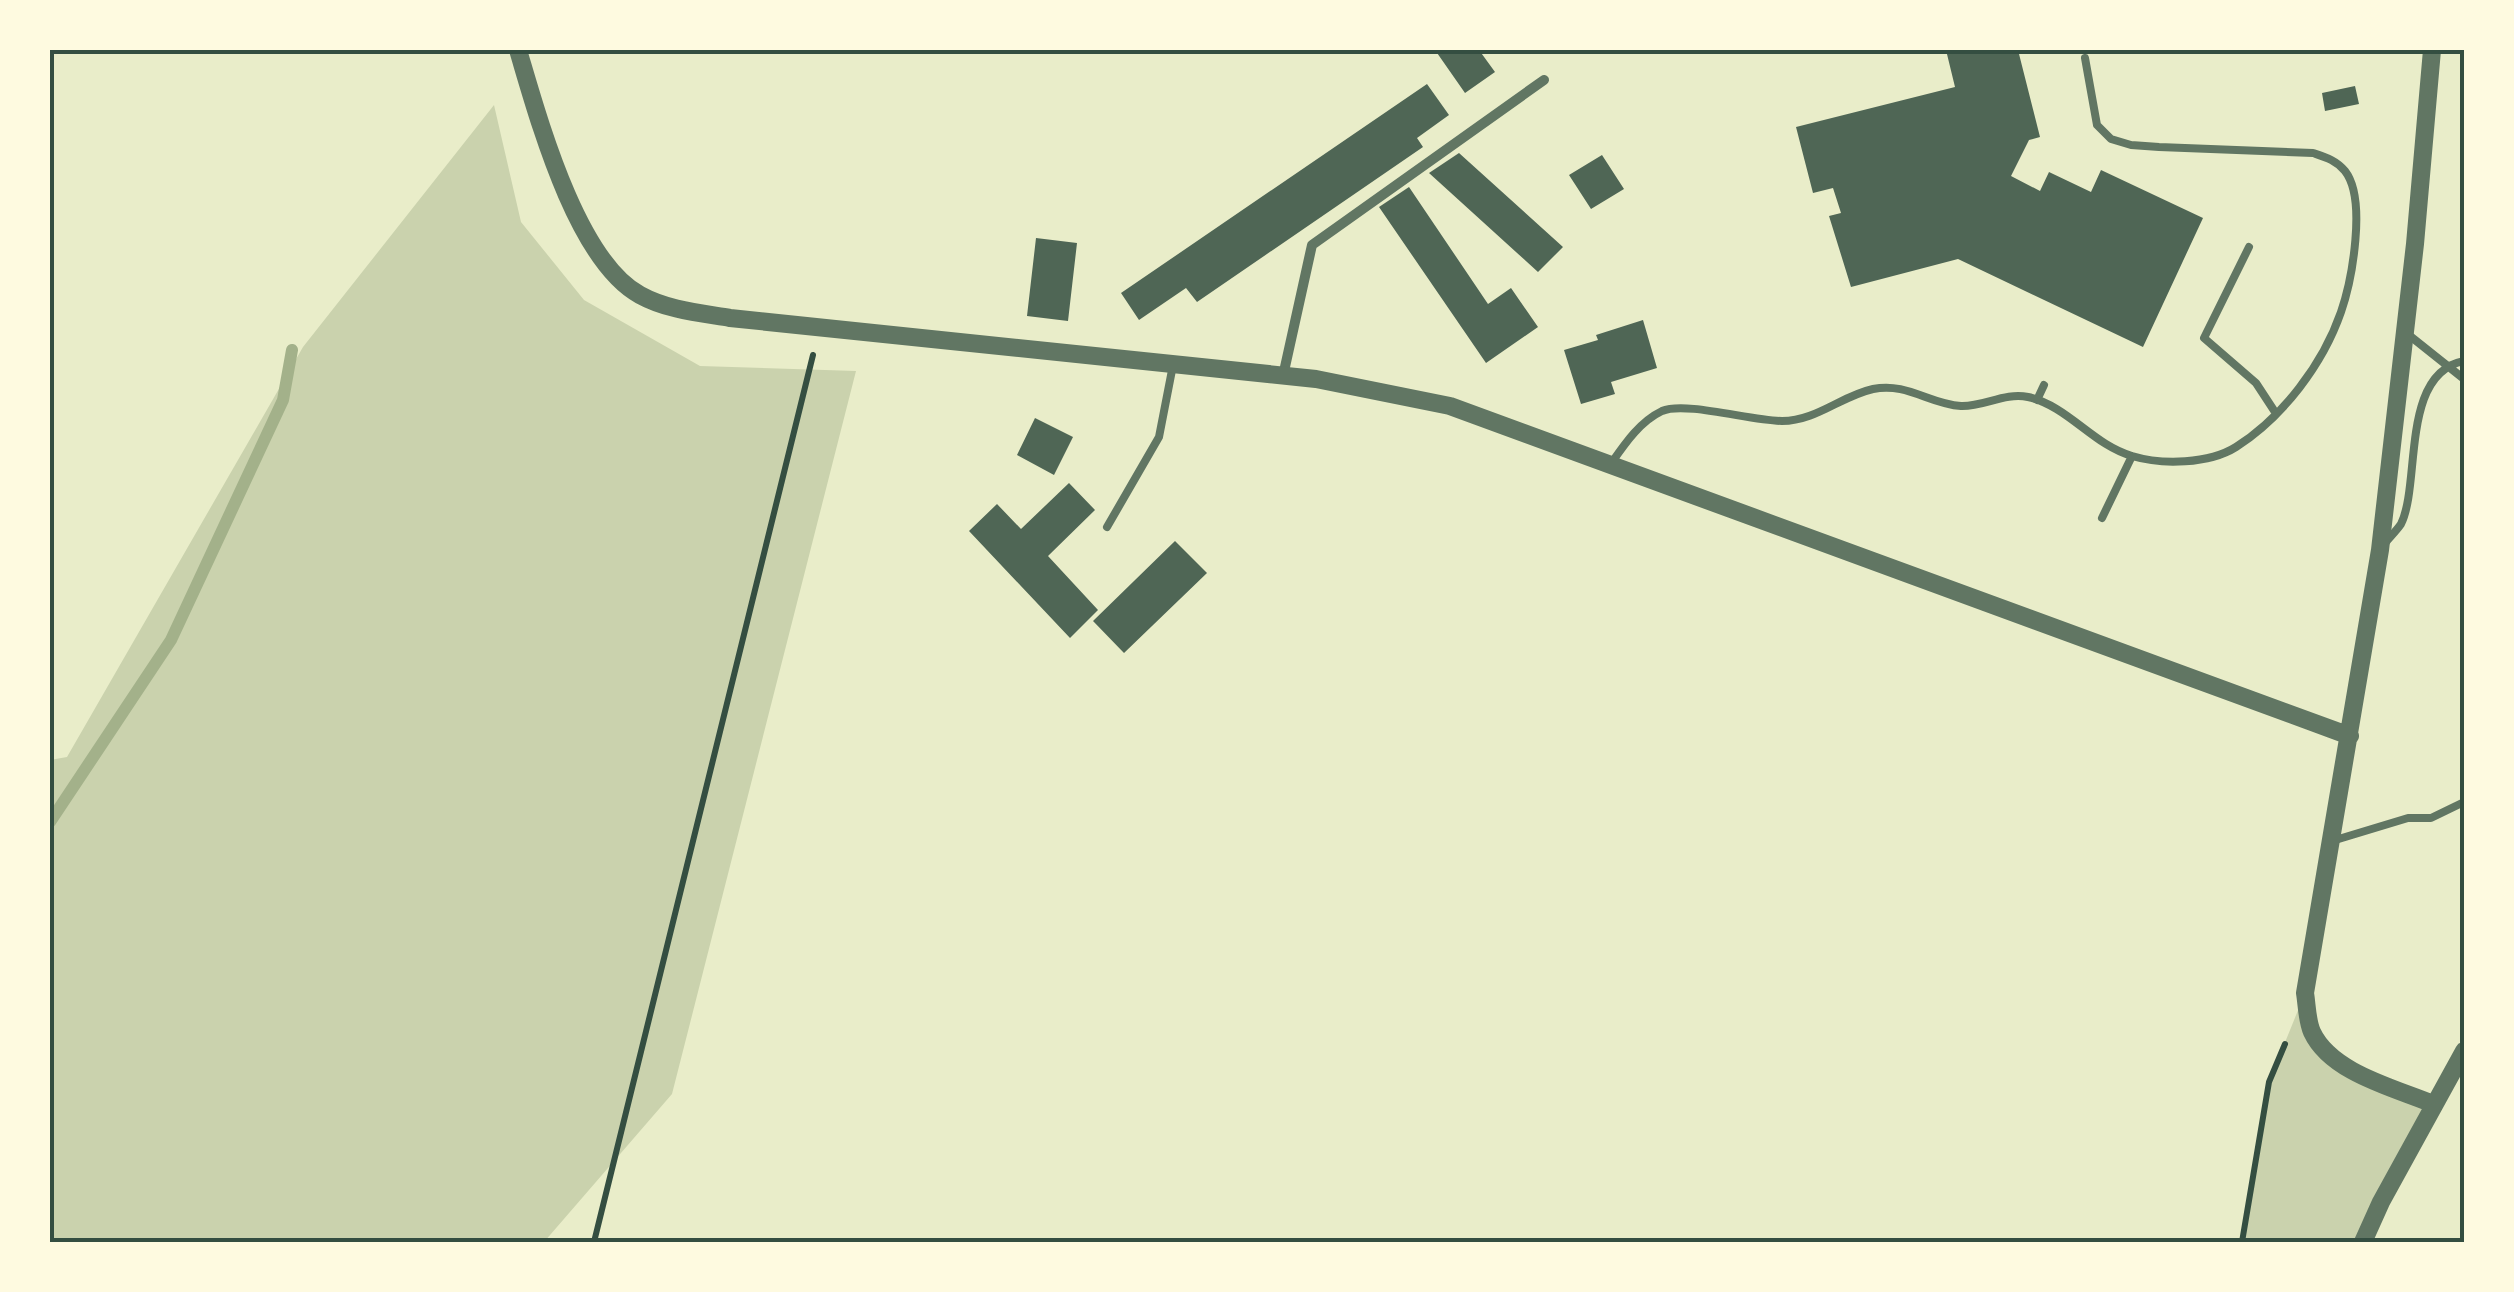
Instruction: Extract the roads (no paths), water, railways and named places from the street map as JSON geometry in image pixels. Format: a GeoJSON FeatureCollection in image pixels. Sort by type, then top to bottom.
{"type":"FeatureCollection","features":[{"type":"Feature","properties":{"kind":"street"},"geometry":{"type":"LineString","coordinates":[[518,50],[543,132],[572,206],[604,262],[638,294],[678,308],[819,330],[1316,379],[1450,406],[2350,736]]}},
{"type":"Feature","properties":{"kind":"street"},"geometry":{"type":"LineString","coordinates":[[2432,50],[2415,244],[2380,550],[2305,993],[2310,1030],[2326,1053],[2350,1068],[2433,1104]]}},
{"type":"Feature","properties":{"kind":"street"},"geometry":{"type":"LineString","coordinates":[[1283,376],[1312,245],[1544,80]]}},
{"type":"Feature","properties":{"kind":"street"},"geometry":{"type":"LineString","coordinates":[[2363,1242],[2464,1052]]}},
{"type":"Feature","properties":{"kind":"lane"},"geometry":{"type":"LineString","coordinates":[[1610,465],[1631,434],[1664,410],[1692,408],[1762,421],[1800,421],[1871,390],[1900,386],[1962,406],[2024,396],[2052,406],[2103,442],[2132,456],[2202,459],[2234,448],[2276,412],[2326,349],[2342,308],[2356,228],[2354,196],[2347,174],[2332,159],[2313,154],[2159,148],[2111,140],[2098,124],[2085,58]]}},
{"type":"Feature","properties":{"kind":"lane"},"geometry":{"type":"LineString","coordinates":[[2249,247],[2204,338],[2256,383],[2276,412]]}},
{"type":"Feature","properties":{"kind":"lane"},"geometry":{"type":"LineString","coordinates":[[2404,330],[2464,379]]}},
{"type":"Feature","properties":{"kind":"lane"},"geometry":{"type":"LineString","coordinates":[[2380,550],[2402,523],[2420,407],[2432,384],[2449,367],[2464,361]]}},
{"type":"Feature","properties":{"kind":"lane"},"geometry":{"type":"LineString","coordinates":[[1108,527],[1159,437],[1173,365]]}},
{"type":"Feature","properties":{"kind":"lane"},"geometry":{"type":"LineString","coordinates":[[2037,400],[2044,385]]}},
{"type":"Feature","properties":{"kind":"lane"},"geometry":{"type":"LineString","coordinates":[[2102,518],[2132,456]]}},
{"type":"Feature","properties":{"kind":"lane"},"geometry":{"type":"LineString","coordinates":[[2332,841],[2408,818],[2431,818],[2464,802]]}},
{"type":"Feature","properties":{"kind":"waterway"},"geometry":{"type":"LineString","coordinates":[[50,822],[171,640],[283,400],[292,350]]}}]}
